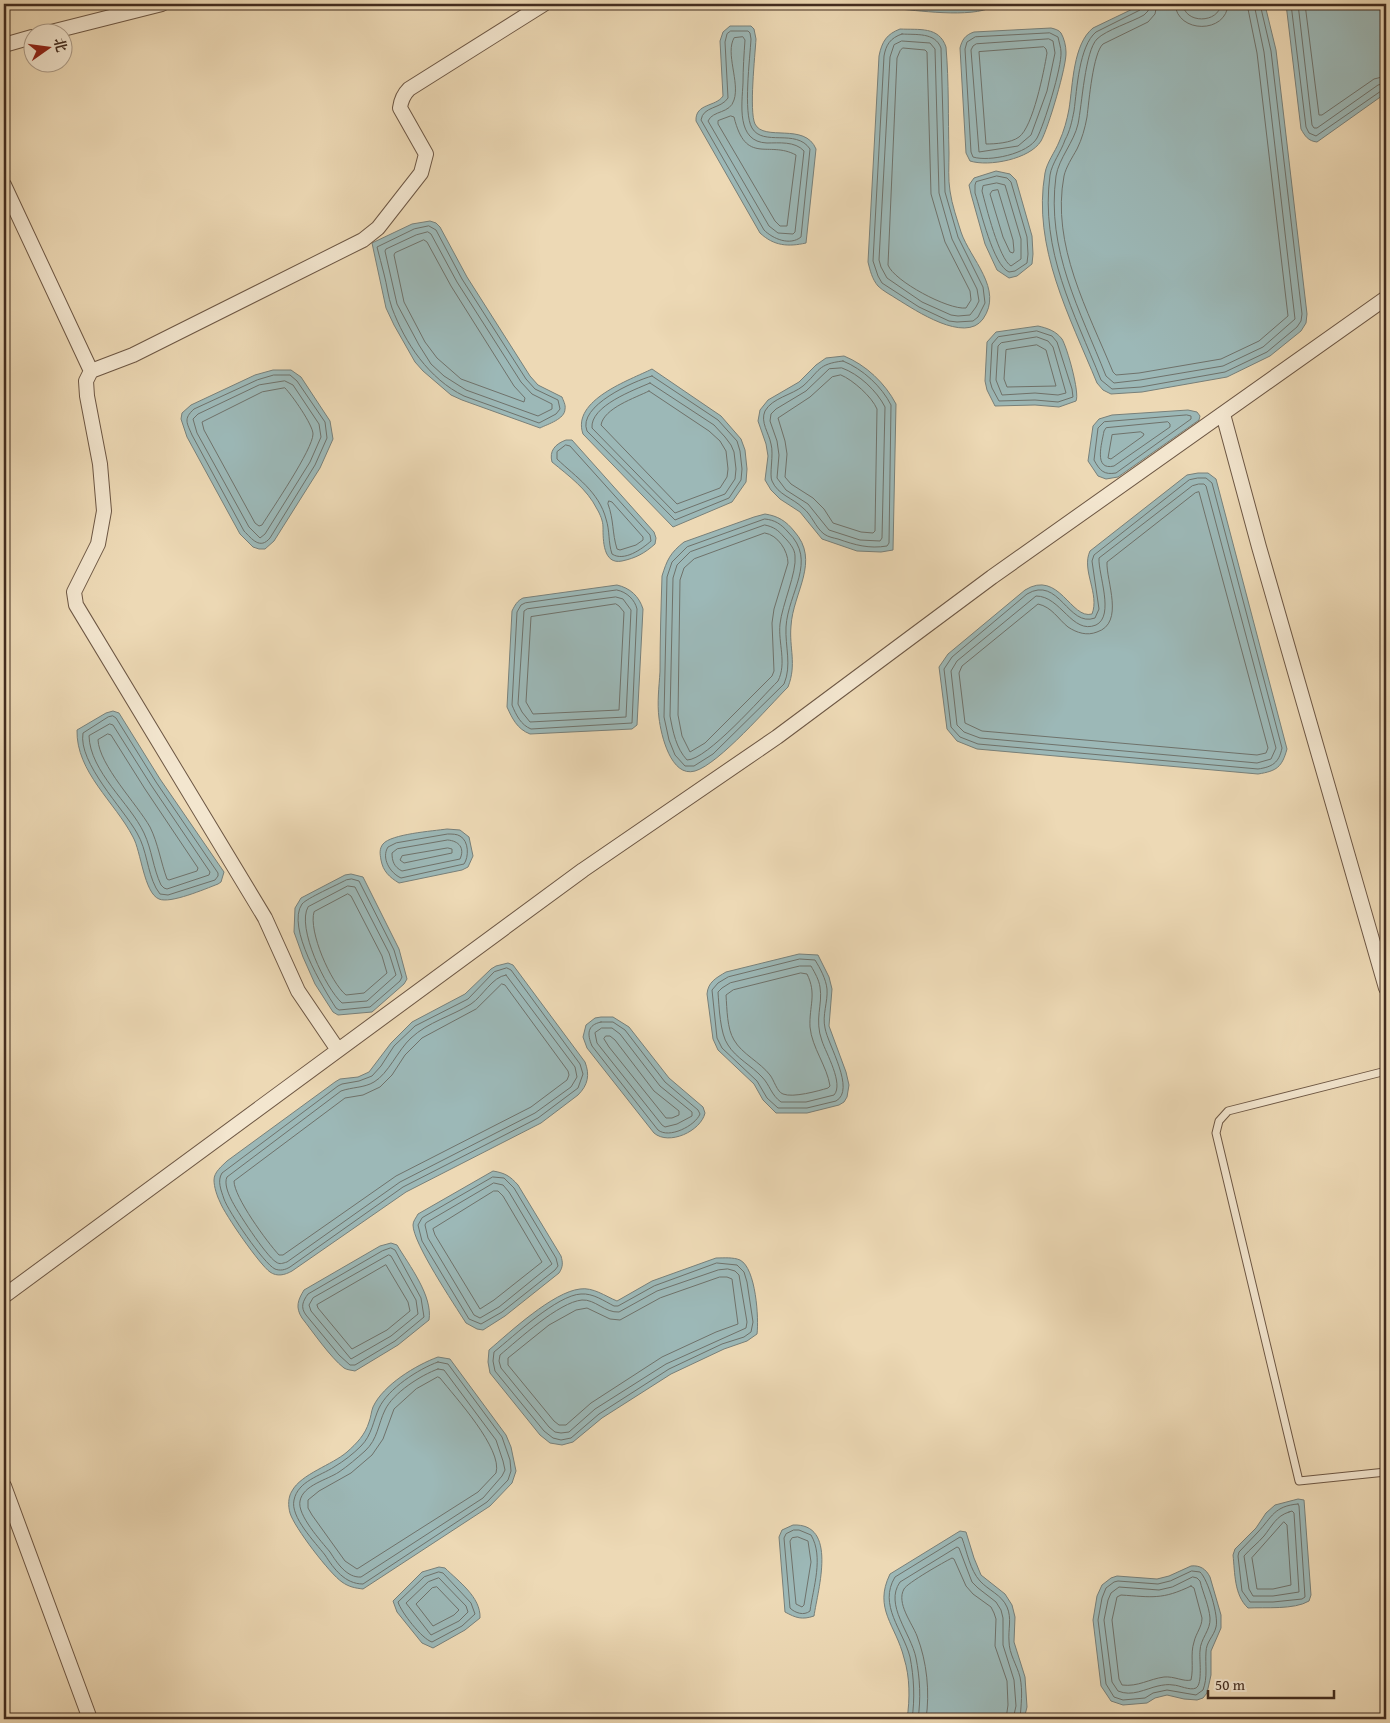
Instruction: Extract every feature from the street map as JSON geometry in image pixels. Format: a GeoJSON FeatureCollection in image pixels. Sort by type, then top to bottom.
{"type":"FeatureCollection","features":[{"type":"Feature","properties":{"kind":"street"},"geometry":{"type":"LineString","coordinates":[[72,27],[162,4]]}},
{"type":"Feature","properties":{"kind":"street"},"geometry":{"type":"LineString","coordinates":[[338,1050],[298,991],[265,918],[76,605],[74,592],[98,544],[104,511],[100,464],[87,396],[86,381],[91,371],[159,341],[362,240],[378,228],[421,173],[426,154],[400,108],[401,99],[409,89],[544,4]]}},
{"type":"Feature","properties":{"kind":"street"},"geometry":{"type":"LineString","coordinates":[[4,45],[22,40]]}},
{"type":"Feature","properties":{"kind":"street"},"geometry":{"type":"LineString","coordinates":[[4,185],[91,371]]}},
{"type":"Feature","properties":{"kind":"street"},"geometry":{"type":"LineString","coordinates":[[4,1296],[575,876],[777,737],[992,577],[1386,298]]}},
{"type":"Feature","properties":{"kind":"street"},"geometry":{"type":"LineString","coordinates":[[1223,414],[1264,566],[1386,988]]}},
{"type":"Feature","properties":{"kind":"street"},"geometry":{"type":"LineString","coordinates":[[4,1486],[90,1719]]}},
{"type":"Feature","properties":{"kind":"lane"},"geometry":{"type":"LineString","coordinates":[[1386,1072],[1228,1111],[1219,1121],[1216,1133],[1299,1481],[1386,1472]]}},
{"type":"Feature","properties":{"kind":"water"},"geometry":{"type":"Polygon","coordinates":[[[894,4],[997,4],[989,9],[950,13],[899,9],[894,4]]]}},
{"type":"Feature","properties":{"kind":"water"},"geometry":{"type":"Polygon","coordinates":[[[1143,4],[1189,4],[1200,8],[1216,4],[1265,5],[1276,50],[1307,314],[1306,323],[1301,331],[1270,356],[1227,377],[1142,392],[1111,394],[1103,390],[1097,383],[1065,307],[1049,255],[1042,201],[1046,169],[1065,126],[1075,65],[1081,44],[1093,28],[1143,4]]]}},
{"type":"Feature","properties":{"kind":"water"},"geometry":{"type":"Polygon","coordinates":[[[1286,4],[1386,4],[1386,93],[1317,142],[1307,138],[1301,129],[1286,4]]]}},
{"type":"Feature","properties":{"kind":"water"},"geometry":{"type":"Polygon","coordinates":[[[730,26],[751,26],[754,29],[756,39],[752,108],[755,124],[767,132],[803,136],[811,141],[816,149],[806,243],[793,245],[776,243],[760,233],[696,121],[697,115],[702,108],[716,102],[723,96],[720,41],[723,32],[730,26]]]}},
{"type":"Feature","properties":{"kind":"water"},"geometry":{"type":"Polygon","coordinates":[[[1051,28],[1058,30],[1062,35],[1066,47],[1066,59],[1048,124],[1041,141],[1028,153],[1009,160],[988,163],[970,161],[966,153],[960,48],[963,40],[974,32],[1051,28]]]}},
{"type":"Feature","properties":{"kind":"water"},"geometry":{"type":"Polygon","coordinates":[[[900,29],[933,32],[939,35],[946,47],[949,186],[961,232],[988,285],[990,297],[983,319],[975,326],[953,327],[927,317],[878,286],[868,262],[879,56],[886,39],[900,29]]]}},
{"type":"Feature","properties":{"kind":"water"},"geometry":{"type":"Polygon","coordinates":[[[996,171],[1010,174],[1016,180],[1032,236],[1032,264],[1017,276],[1009,278],[997,270],[985,244],[969,185],[974,178],[996,171]]]}},
{"type":"Feature","properties":{"kind":"water"},"geometry":{"type":"Polygon","coordinates":[[[430,221],[440,227],[467,277],[530,376],[538,385],[562,397],[565,406],[564,413],[556,421],[540,428],[462,400],[451,395],[415,362],[386,308],[372,243],[412,224],[430,221]]]}},
{"type":"Feature","properties":{"kind":"water"},"geometry":{"type":"Polygon","coordinates":[[[1038,326],[1051,330],[1062,339],[1075,380],[1076,401],[1059,407],[1035,405],[995,406],[985,381],[987,342],[996,332],[1038,326]]]}},
{"type":"Feature","properties":{"kind":"water"},"geometry":{"type":"Polygon","coordinates":[[[844,356],[860,364],[881,382],[896,404],[893,550],[881,552],[857,551],[822,539],[800,512],[780,499],[765,480],[768,456],[758,421],[760,410],[768,400],[799,382],[826,358],[844,356]]]}},
{"type":"Feature","properties":{"kind":"water"},"geometry":{"type":"Polygon","coordinates":[[[652,369],[721,416],[741,439],[745,450],[746,482],[732,502],[673,527],[583,434],[582,422],[586,411],[594,401],[617,385],[652,369]]]}},
{"type":"Feature","properties":{"kind":"water"},"geometry":{"type":"Polygon","coordinates":[[[273,370],[291,370],[301,377],[330,421],[333,439],[320,468],[274,541],[265,549],[259,549],[253,547],[240,534],[187,437],[181,419],[182,413],[191,405],[255,375],[273,370]]]}},
{"type":"Feature","properties":{"kind":"water"},"geometry":{"type":"Polygon","coordinates":[[[1188,410],[1197,412],[1200,416],[1199,420],[1118,477],[1106,479],[1098,476],[1088,461],[1093,426],[1099,419],[1112,415],[1188,410]]]}},
{"type":"Feature","properties":{"kind":"water"},"geometry":{"type":"Polygon","coordinates":[[[566,440],[572,440],[654,532],[655,544],[648,550],[636,557],[622,561],[611,559],[608,555],[604,545],[602,520],[593,502],[577,483],[552,462],[552,451],[566,440]]]}},
{"type":"Feature","properties":{"kind":"water"},"geometry":{"type":"Polygon","coordinates":[[[1208,473],[1216,479],[1287,749],[1281,764],[1274,770],[1258,774],[977,749],[957,741],[947,729],[939,667],[948,654],[1025,590],[1037,585],[1047,586],[1056,590],[1077,610],[1084,614],[1092,614],[1094,598],[1088,566],[1090,551],[1187,475],[1208,473]]]}},
{"type":"Feature","properties":{"kind":"water"},"geometry":{"type":"Polygon","coordinates":[[[765,514],[774,516],[788,524],[802,542],[805,554],[803,577],[791,626],[791,679],[788,687],[717,758],[695,771],[687,771],[680,768],[669,754],[659,718],[662,576],[670,557],[684,542],[765,514]]]}},
{"type":"Feature","properties":{"kind":"water"},"geometry":{"type":"Polygon","coordinates":[[[617,585],[633,593],[643,609],[637,725],[632,729],[530,734],[525,732],[516,723],[507,707],[512,611],[515,605],[523,598],[617,585]]]}},
{"type":"Feature","properties":{"kind":"water"},"geometry":{"type":"Polygon","coordinates":[[[113,711],[119,713],[160,779],[224,872],[221,882],[218,884],[188,895],[164,900],[159,899],[150,889],[133,837],[90,773],[78,745],[77,730],[113,711]]]}},
{"type":"Feature","properties":{"kind":"water"},"geometry":{"type":"Polygon","coordinates":[[[447,829],[460,830],[469,837],[473,856],[468,867],[462,870],[399,883],[385,871],[380,852],[383,844],[387,841],[413,834],[447,829]]]}},
{"type":"Feature","properties":{"kind":"water"},"geometry":{"type":"Polygon","coordinates":[[[351,874],[363,877],[399,949],[407,979],[404,984],[372,1012],[338,1015],[333,1012],[315,984],[303,957],[294,932],[295,908],[301,898],[345,875],[351,874]]]}},
{"type":"Feature","properties":{"kind":"water"},"geometry":{"type":"Polygon","coordinates":[[[799,954],[818,955],[829,977],[832,989],[829,1026],[849,1085],[847,1097],[839,1105],[807,1113],[776,1113],[763,1100],[754,1084],[718,1050],[713,1039],[707,994],[711,983],[726,972],[799,954]]]}},
{"type":"Feature","properties":{"kind":"water"},"geometry":{"type":"Polygon","coordinates":[[[508,963],[513,965],[585,1062],[587,1080],[578,1095],[541,1123],[406,1192],[287,1274],[275,1275],[270,1272],[251,1250],[223,1208],[214,1183],[215,1174],[227,1161],[335,1082],[340,1079],[358,1077],[369,1072],[391,1043],[412,1022],[465,994],[491,969],[508,963]]]}},
{"type":"Feature","properties":{"kind":"water"},"geometry":{"type":"Polygon","coordinates":[[[613,1017],[629,1027],[669,1078],[703,1107],[705,1113],[697,1126],[684,1135],[676,1137],[660,1137],[654,1133],[587,1048],[583,1037],[586,1025],[595,1018],[613,1017]]]}},
{"type":"Feature","properties":{"kind":"water"},"geometry":{"type":"Polygon","coordinates":[[[493,1171],[507,1175],[518,1185],[561,1256],[562,1265],[559,1273],[505,1316],[483,1330],[466,1323],[427,1259],[415,1234],[413,1225],[418,1214],[493,1171]]]}},
{"type":"Feature","properties":{"kind":"water"},"geometry":{"type":"Polygon","coordinates":[[[391,1243],[397,1245],[424,1291],[429,1311],[429,1320],[398,1345],[355,1371],[346,1369],[333,1358],[302,1318],[298,1307],[299,1300],[304,1290],[380,1246],[391,1243]]]}},
{"type":"Feature","properties":{"kind":"water"},"geometry":{"type":"Polygon","coordinates":[[[716,1258],[740,1260],[750,1273],[755,1294],[757,1334],[747,1341],[724,1349],[671,1374],[602,1418],[573,1442],[562,1445],[550,1443],[540,1435],[490,1373],[488,1362],[489,1350],[532,1314],[557,1297],[569,1292],[585,1289],[617,1301],[652,1281],[716,1258]]]}},
{"type":"Feature","properties":{"kind":"water"},"geometry":{"type":"Polygon","coordinates":[[[438,1357],[450,1359],[506,1435],[511,1447],[516,1471],[512,1483],[490,1506],[363,1589],[355,1588],[342,1582],[329,1570],[298,1529],[289,1510],[291,1493],[302,1480],[341,1457],[357,1442],[367,1427],[373,1407],[384,1391],[410,1371],[438,1357]]]}},
{"type":"Feature","properties":{"kind":"water"},"geometry":{"type":"Polygon","coordinates":[[[1298,1499],[1304,1500],[1311,1595],[1309,1601],[1288,1607],[1248,1608],[1240,1597],[1236,1583],[1233,1555],[1235,1549],[1275,1505],[1298,1499]]]}},
{"type":"Feature","properties":{"kind":"water"},"geometry":{"type":"Polygon","coordinates":[[[793,1525],[807,1527],[816,1535],[822,1560],[814,1616],[806,1618],[796,1617],[785,1612],[779,1537],[782,1530],[793,1525]]]}},
{"type":"Feature","properties":{"kind":"water"},"geometry":{"type":"Polygon","coordinates":[[[960,1531],[966,1532],[981,1575],[1005,1594],[1012,1605],[1015,1617],[1014,1642],[1025,1677],[1027,1707],[1024,1719],[907,1719],[909,1696],[906,1665],[885,1607],[885,1586],[890,1574],[960,1531]]]}},
{"type":"Feature","properties":{"kind":"water"},"geometry":{"type":"Polygon","coordinates":[[[1191,1566],[1200,1567],[1210,1577],[1221,1615],[1221,1628],[1211,1651],[1211,1675],[1207,1693],[1203,1698],[1197,1700],[1167,1695],[1155,1698],[1147,1703],[1123,1705],[1111,1701],[1101,1686],[1093,1620],[1097,1596],[1102,1585],[1117,1576],[1157,1579],[1191,1566]]]}},
{"type":"Feature","properties":{"kind":"water"},"geometry":{"type":"Polygon","coordinates":[[[439,1567],[445,1568],[473,1596],[477,1603],[480,1618],[465,1630],[433,1648],[422,1643],[397,1612],[393,1601],[422,1572],[439,1567]]]}}]}
